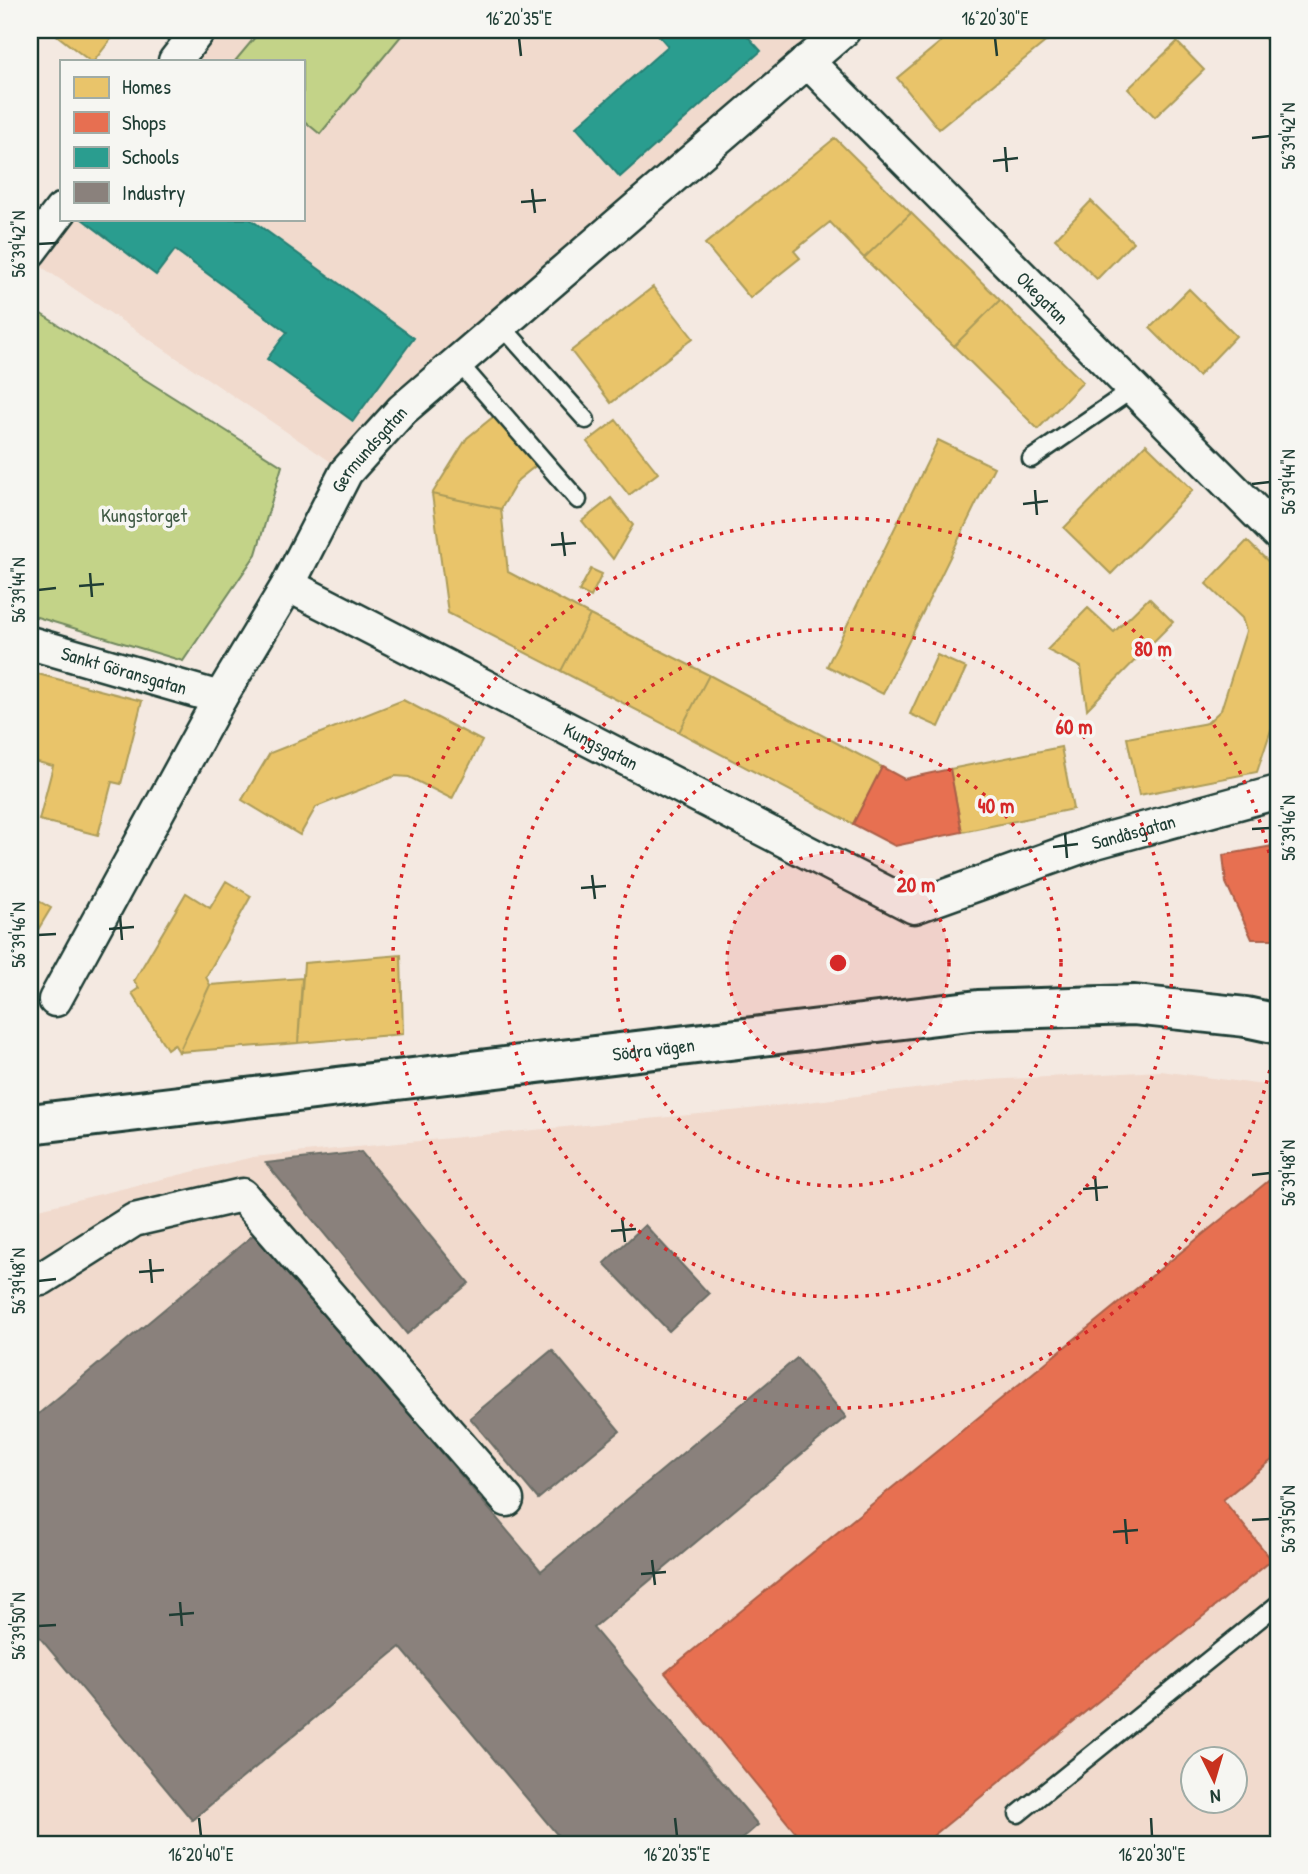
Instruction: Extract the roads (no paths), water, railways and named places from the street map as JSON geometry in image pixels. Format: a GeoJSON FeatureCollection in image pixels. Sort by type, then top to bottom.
{"type":"FeatureCollection","features":[{"type":"Feature","properties":{"kind":"main road","name":"Södra vägen"},"geometry":{"type":"LineString","coordinates":[[30,1124],[978,1010],[1134,1005],[1246,1017],[1278,1024]]}},
{"type":"Feature","properties":{"kind":"street"},"geometry":{"type":"LineString","coordinates":[[176,60],[199,30]]}},
{"type":"Feature","properties":{"kind":"street","name":"Germundsgatan"},"geometry":{"type":"LineString","coordinates":[[55,1000],[219,698],[288,585],[346,472],[402,410],[844,30]]}},
{"type":"Feature","properties":{"kind":"street","name":"Okegatan"},"geometry":{"type":"LineString","coordinates":[[807,61],[1278,534]]}},
{"type":"Feature","properties":{"kind":"street"},"geometry":{"type":"LineString","coordinates":[[30,251],[60,211]]}},
{"type":"Feature","properties":{"kind":"street","name":"Kungsgatan"},"geometry":{"type":"LineString","coordinates":[[288,585],[914,907]]}},
{"type":"Feature","properties":{"kind":"street","name":"Sankt Göransgatan"},"geometry":{"type":"LineString","coordinates":[[30,643],[219,698]]}},
{"type":"Feature","properties":{"kind":"street","name":"Sandåsgatan"},"geometry":{"type":"LineString","coordinates":[[914,907],[1092,843],[1278,792]]}},
{"type":"Feature","properties":{"kind":"street"},"geometry":{"type":"LineString","coordinates":[[30,1273],[41,1279],[134,1220],[242,1195],[507,1500]]}},
{"type":"Feature","properties":{"kind":"lane"},"geometry":{"type":"LineString","coordinates":[[501,325],[586,420]]}},
{"type":"Feature","properties":{"kind":"lane"},"geometry":{"type":"LineString","coordinates":[[458,362],[578,500]]}},
{"type":"Feature","properties":{"kind":"lane"},"geometry":{"type":"LineString","coordinates":[[1031,459],[1133,389]]}},
{"type":"Feature","properties":{"kind":"lane"},"geometry":{"type":"LineString","coordinates":[[1018,1814],[1278,1604]]}},
{"type":"Feature","properties":{"kind":"park label","name":"Kungstorget"},"geometry":{"type":"Point","coordinates":[144,515]}}]}
